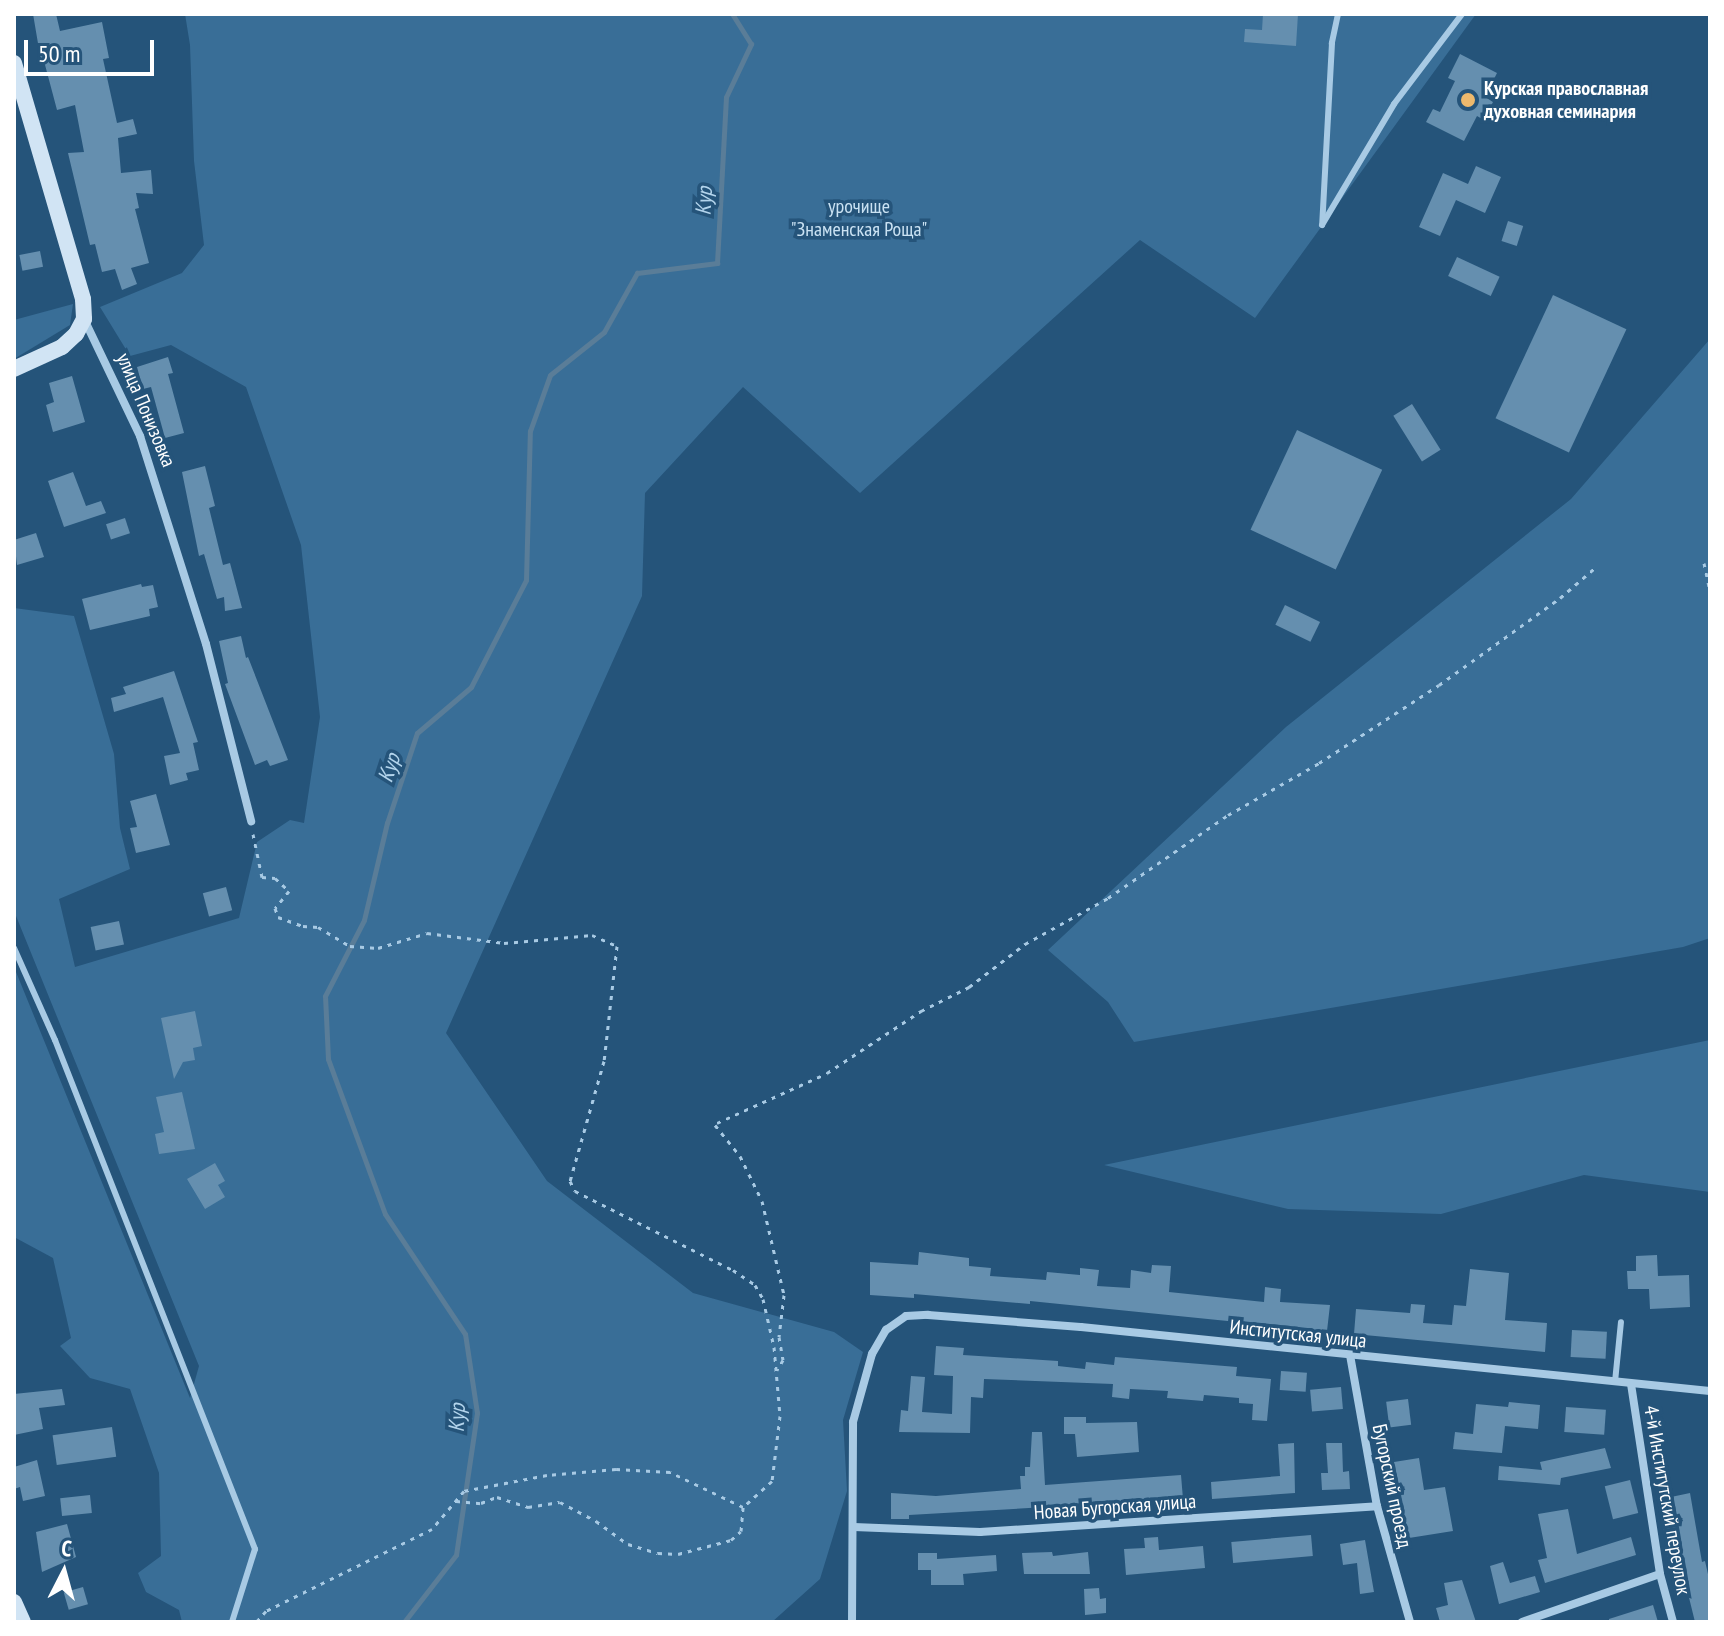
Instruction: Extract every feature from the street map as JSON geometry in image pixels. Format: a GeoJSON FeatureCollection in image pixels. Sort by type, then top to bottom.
{"type":"FeatureCollection","features":[{"type":"Feature","properties":{"kind":"main road","name":"улица Понизовка"},"geometry":{"type":"LineString","coordinates":[[14,63],[83,299],[84,319]]}},
{"type":"Feature","properties":{"kind":"main road"},"geometry":{"type":"LineString","coordinates":[[14,369],[62,347],[76,334],[84,319]]}},
{"type":"Feature","properties":{"kind":"main road"},"geometry":{"type":"LineString","coordinates":[[14,1602],[23,1622]]}},
{"type":"Feature","properties":{"kind":"street","name":"улица Понизовка"},"geometry":{"type":"LineString","coordinates":[[84,319],[140,436],[206,644],[251,821]]}},
{"type":"Feature","properties":{"kind":"street","name":"Институтская улица"},"geometry":{"type":"LineString","coordinates":[[854,1527],[853,1422],[872,1354],[886,1330],[906,1316],[928,1315],[1710,1391]]}},
{"type":"Feature","properties":{"kind":"street","name":"Бугорский проезд"},"geometry":{"type":"LineString","coordinates":[[1350,1355],[1377,1506],[1410,1622]]}},
{"type":"Feature","properties":{"kind":"street","name":"4-й Институтский переулок"},"geometry":{"type":"LineString","coordinates":[[1631,1384],[1660,1574],[1673,1622]]}},
{"type":"Feature","properties":{"kind":"street","name":"Новая Бугорская улица"},"geometry":{"type":"LineString","coordinates":[[854,1527],[980,1532],[1377,1506]]}},
{"type":"Feature","properties":{"kind":"street"},"geometry":{"type":"LineString","coordinates":[[852,1622],[854,1527]]}},
{"type":"Feature","properties":{"kind":"street"},"geometry":{"type":"LineString","coordinates":[[1522,1622],[1660,1574]]}},
{"type":"Feature","properties":{"kind":"lane"},"geometry":{"type":"LineString","coordinates":[[1338,14],[1332,43],[1322,225],[1394,104],[1462,14]]}},
{"type":"Feature","properties":{"kind":"lane"},"geometry":{"type":"LineString","coordinates":[[14,948],[55,1040],[255,1549],[232,1622]]}},
{"type":"Feature","properties":{"kind":"lane"},"geometry":{"type":"LineString","coordinates":[[1615,1382],[1621,1322]]}},
{"type":"Feature","properties":{"kind":"path"},"geometry":{"type":"LineString","coordinates":[[1704,563],[1710,592]]}},
{"type":"Feature","properties":{"kind":"path"},"geometry":{"type":"LineString","coordinates":[[777,1370],[783,1360],[779,1337],[784,1295],[762,1201],[749,1171],[716,1124],[827,1073],[921,1011],[969,987],[1025,944],[1108,898],[1228,815],[1319,763],[1439,685],[1560,598],[1596,567]]}},
{"type":"Feature","properties":{"kind":"path"},"geometry":{"type":"LineString","coordinates":[[251,821],[262,877],[275,878],[289,891],[281,898],[274,912],[303,926],[318,927],[350,946],[378,948],[427,933],[504,943],[592,935],[617,946],[604,1061],[570,1181],[575,1191],[733,1270],[755,1285],[763,1299],[777,1370],[775,1384],[780,1416],[776,1467],[772,1481],[743,1507],[741,1531],[722,1545],[678,1554],[658,1553],[628,1544],[596,1521],[560,1502],[528,1507],[497,1497],[481,1503],[454,1501]]}},
{"type":"Feature","properties":{"kind":"path"},"geometry":{"type":"LineString","coordinates":[[256,1622],[266,1611],[432,1529],[464,1491],[533,1478],[616,1469],[670,1472],[743,1507]]}},
{"type":"Feature","properties":{"kind":"green space","name":"урочище \"Знаменская Роща\""},"geometry":{"type":"Polygon","coordinates":[[[185,14],[1476,14],[1255,318],[1140,240],[860,493],[743,387],[645,493],[642,596],[446,1033],[547,1181],[693,1293],[834,1332],[863,1352],[843,1420],[847,1491],[820,1579],[772,1622],[182,1622],[179,1610],[146,1592],[138,1573],[161,1556],[159,1473],[130,1389],[90,1378],[60,1346],[71,1338],[53,1258],[14,1237],[14,967],[190,1398],[199,1366],[14,911],[14,608],[74,616],[114,754],[120,828],[130,869],[59,899],[75,967],[239,918],[257,842],[290,820],[304,823],[320,717],[301,545],[246,387],[171,345],[130,356],[100,307],[182,273],[204,245],[194,161],[190,45],[185,14]]]}},
{"type":"Feature","properties":{"kind":"green space"},"geometry":{"type":"Polygon","coordinates":[[[73,304],[70,325],[14,359],[14,320],[73,304]]]}},
{"type":"Feature","properties":{"kind":"green space"},"geometry":{"type":"Polygon","coordinates":[[[1710,339],[1710,938],[1683,947],[1134,1042],[1108,1002],[1048,950],[1286,727],[1571,499],[1710,339]]]}},
{"type":"Feature","properties":{"kind":"green space"},"geometry":{"type":"Polygon","coordinates":[[[1710,1040],[1710,1192],[1584,1175],[1441,1214],[1288,1209],[1104,1165],[1710,1040]]]}},
{"type":"Feature","properties":{"kind":"building"},"geometry":{"type":"Polygon","coordinates":[[[33,14],[56,14],[60,31],[102,22],[109,58],[103,59],[117,123],[133,119],[137,134],[118,138],[121,173],[151,170],[153,194],[136,193],[139,208],[135,209],[149,263],[131,268],[137,284],[122,290],[115,269],[102,272],[95,244],[90,245],[68,153],[84,152],[75,105],[57,110],[44,61],[41,61],[33,14]]]}},
{"type":"Feature","properties":{"kind":"building"},"geometry":{"type":"Polygon","coordinates":[[[1263,14],[1298,14],[1296,46],[1244,42],[1245,29],[1262,30],[1263,14]]]}},
{"type":"Feature","properties":{"kind":"building","name":"Курская православная духовная семинария"},"geometry":{"type":"Polygon","coordinates":[[[1460,54],[1497,73],[1485,97],[1493,102],[1484,120],[1477,116],[1464,141],[1426,122],[1433,109],[1440,112],[1455,81],[1448,78],[1460,54]]]}},
{"type":"Feature","properties":{"kind":"building"},"geometry":{"type":"Polygon","coordinates":[[[1476,166],[1501,177],[1485,213],[1456,200],[1440,236],[1419,227],[1443,173],[1468,184],[1476,166]]]}},
{"type":"Feature","properties":{"kind":"building"},"geometry":{"type":"Polygon","coordinates":[[[1508,221],[1523,226],[1517,246],[1502,241],[1508,221]]]}},
{"type":"Feature","properties":{"kind":"building"},"geometry":{"type":"Polygon","coordinates":[[[40,251],[43,267],[22,271],[19,255],[40,251]]]}},
{"type":"Feature","properties":{"kind":"building"},"geometry":{"type":"Polygon","coordinates":[[[1457,257],[1500,277],[1491,296],[1448,276],[1457,257]]]}},
{"type":"Feature","properties":{"kind":"building"},"geometry":{"type":"Polygon","coordinates":[[[1553,295],[1626,329],[1569,452],[1496,418],[1553,295]]]}},
{"type":"Feature","properties":{"kind":"building"},"geometry":{"type":"Polygon","coordinates":[[[168,357],[173,373],[168,374],[184,433],[165,438],[151,387],[143,389],[137,367],[168,357]]]}},
{"type":"Feature","properties":{"kind":"building"},"geometry":{"type":"Polygon","coordinates":[[[72,376],[85,422],[53,432],[46,405],[54,402],[49,383],[72,376]]]}},
{"type":"Feature","properties":{"kind":"building"},"geometry":{"type":"Polygon","coordinates":[[[1412,404],[1441,450],[1422,461],[1393,416],[1412,404]]]}},
{"type":"Feature","properties":{"kind":"building"},"geometry":{"type":"Polygon","coordinates":[[[1297,430],[1382,470],[1336,569],[1251,530],[1297,430]]]}},
{"type":"Feature","properties":{"kind":"building"},"geometry":{"type":"Polygon","coordinates":[[[205,466],[215,506],[209,508],[223,565],[230,563],[242,608],[225,611],[224,597],[217,599],[204,554],[199,556],[182,472],[205,466]]]}},
{"type":"Feature","properties":{"kind":"building"},"geometry":{"type":"Polygon","coordinates":[[[73,472],[86,506],[101,501],[106,513],[64,527],[48,481],[73,472]]]}},
{"type":"Feature","properties":{"kind":"building"},"geometry":{"type":"Polygon","coordinates":[[[125,518],[130,533],[111,539],[106,524],[125,518]]]}},
{"type":"Feature","properties":{"kind":"building"},"geometry":{"type":"Polygon","coordinates":[[[36,533],[44,557],[17,565],[14,540],[36,533]]]}},
{"type":"Feature","properties":{"kind":"building"},"geometry":{"type":"Polygon","coordinates":[[[141,584],[142,587],[153,585],[158,607],[149,609],[150,616],[90,630],[82,599],[141,584]]]}},
{"type":"Feature","properties":{"kind":"building"},"geometry":{"type":"Polygon","coordinates":[[[1285,605],[1320,622],[1310,642],[1275,625],[1285,605]]]}},
{"type":"Feature","properties":{"kind":"building"},"geometry":{"type":"Polygon","coordinates":[[[241,636],[246,658],[288,760],[270,766],[267,760],[255,765],[225,684],[228,683],[219,641],[241,636]]]}},
{"type":"Feature","properties":{"kind":"building"},"geometry":{"type":"Polygon","coordinates":[[[174,671],[198,742],[193,743],[199,770],[186,773],[188,780],[170,785],[164,756],[180,753],[163,697],[114,712],[111,698],[126,694],[123,687],[174,671]]]}},
{"type":"Feature","properties":{"kind":"building"},"geometry":{"type":"Polygon","coordinates":[[[156,794],[170,845],[136,853],[130,828],[137,827],[130,801],[156,794]]]}},
{"type":"Feature","properties":{"kind":"building"},"geometry":{"type":"Polygon","coordinates":[[[226,887],[232,910],[209,916],[203,893],[226,887]]]}},
{"type":"Feature","properties":{"kind":"building"},"geometry":{"type":"Polygon","coordinates":[[[119,921],[124,944],[96,951],[91,927],[119,921]]]}},
{"type":"Feature","properties":{"kind":"building"},"geometry":{"type":"Polygon","coordinates":[[[195,1011],[202,1046],[193,1048],[195,1060],[183,1062],[174,1079],[161,1018],[195,1011]]]}},
{"type":"Feature","properties":{"kind":"building"},"geometry":{"type":"Polygon","coordinates":[[[182,1092],[195,1149],[159,1154],[155,1134],[164,1132],[156,1097],[182,1092]]]}},
{"type":"Feature","properties":{"kind":"building"},"geometry":{"type":"Polygon","coordinates":[[[215,1163],[225,1181],[218,1185],[225,1197],[205,1209],[187,1179],[215,1163]]]}},
{"type":"Feature","properties":{"kind":"building"},"geometry":{"type":"Polygon","coordinates":[[[919,1252],[969,1258],[969,1266],[991,1268],[990,1276],[1046,1280],[1047,1272],[1080,1275],[1080,1268],[1099,1270],[1097,1286],[1130,1288],[1131,1270],[1151,1273],[1152,1265],[1171,1266],[1169,1292],[1264,1302],[1265,1287],[1281,1289],[1280,1302],[1330,1305],[1327,1331],[1030,1301],[1030,1304],[914,1294],[914,1298],[870,1295],[870,1262],[918,1265],[919,1252]]]}},
{"type":"Feature","properties":{"kind":"building"},"geometry":{"type":"Polygon","coordinates":[[[1657,1255],[1658,1276],[1689,1275],[1690,1307],[1650,1309],[1649,1289],[1628,1289],[1627,1271],[1636,1271],[1636,1256],[1657,1255]]]}},
{"type":"Feature","properties":{"kind":"building"},"geometry":{"type":"Polygon","coordinates":[[[1470,1269],[1509,1273],[1505,1320],[1547,1323],[1545,1352],[1354,1334],[1356,1309],[1410,1313],[1411,1304],[1425,1305],[1423,1323],[1452,1325],[1454,1305],[1466,1306],[1470,1269]]]}},
{"type":"Feature","properties":{"kind":"building"},"geometry":{"type":"Polygon","coordinates":[[[1572,1330],[1607,1332],[1606,1359],[1571,1357],[1572,1330]]]}},
{"type":"Feature","properties":{"kind":"building"},"geometry":{"type":"Polygon","coordinates":[[[936,1346],[964,1348],[963,1355],[1058,1361],[1058,1366],[1085,1369],[1086,1362],[1114,1365],[1115,1357],[1237,1367],[1236,1376],[1271,1379],[1267,1421],[1252,1420],[1253,1404],[1239,1403],[1239,1398],[1204,1395],[1203,1401],[1167,1398],[1168,1391],[1130,1389],[1129,1399],[1112,1397],[1113,1384],[984,1379],[983,1398],[971,1397],[970,1433],[899,1432],[901,1410],[908,1411],[911,1376],[925,1377],[922,1412],[952,1414],[953,1376],[934,1375],[936,1346]]]}},
{"type":"Feature","properties":{"kind":"building"},"geometry":{"type":"Polygon","coordinates":[[[1281,1371],[1307,1373],[1306,1392],[1280,1390],[1281,1371]]]}},
{"type":"Feature","properties":{"kind":"building"},"geometry":{"type":"Polygon","coordinates":[[[1341,1387],[1343,1409],[1312,1412],[1310,1390],[1341,1387]]]}},
{"type":"Feature","properties":{"kind":"building"},"geometry":{"type":"Polygon","coordinates":[[[62,1389],[65,1405],[39,1408],[43,1429],[14,1435],[14,1394],[62,1389]]]}},
{"type":"Feature","properties":{"kind":"building"},"geometry":{"type":"Polygon","coordinates":[[[1408,1399],[1411,1425],[1389,1427],[1386,1402],[1408,1399]]]}},
{"type":"Feature","properties":{"kind":"building"},"geometry":{"type":"Polygon","coordinates":[[[1509,1402],[1540,1405],[1538,1429],[1505,1426],[1502,1453],[1453,1449],[1455,1432],[1473,1434],[1476,1404],[1508,1407],[1509,1402]]]}},
{"type":"Feature","properties":{"kind":"building"},"geometry":{"type":"Polygon","coordinates":[[[1566,1407],[1606,1410],[1604,1435],[1564,1432],[1566,1407]]]}},
{"type":"Feature","properties":{"kind":"building"},"geometry":{"type":"Polygon","coordinates":[[[1064,1417],[1086,1417],[1086,1423],[1137,1422],[1139,1452],[1077,1457],[1075,1434],[1064,1434],[1064,1417]]]}},
{"type":"Feature","properties":{"kind":"building"},"geometry":{"type":"Polygon","coordinates":[[[112,1427],[116,1457],[57,1465],[53,1435],[112,1427]]]}},
{"type":"Feature","properties":{"kind":"building"},"geometry":{"type":"Polygon","coordinates":[[[1032,1432],[1042,1432],[1045,1485],[1181,1475],[1183,1499],[909,1515],[909,1519],[891,1519],[891,1493],[936,1496],[1021,1489],[1020,1476],[1025,1476],[1025,1467],[1030,1467],[1032,1432]]]}},
{"type":"Feature","properties":{"kind":"building"},"geometry":{"type":"Polygon","coordinates":[[[1294,1443],[1295,1493],[1212,1499],[1211,1482],[1280,1476],[1278,1444],[1294,1443]]]}},
{"type":"Feature","properties":{"kind":"building"},"geometry":{"type":"Polygon","coordinates":[[[1326,1443],[1342,1443],[1343,1472],[1349,1471],[1350,1489],[1322,1490],[1321,1473],[1328,1473],[1326,1443]]]}},
{"type":"Feature","properties":{"kind":"building"},"geometry":{"type":"Polygon","coordinates":[[[1605,1448],[1611,1468],[1561,1478],[1560,1485],[1498,1480],[1499,1466],[1542,1470],[1540,1462],[1605,1448]]]}},
{"type":"Feature","properties":{"kind":"building"},"geometry":{"type":"Polygon","coordinates":[[[1419,1458],[1424,1490],[1445,1487],[1453,1531],[1409,1538],[1394,1462],[1419,1458]]]}},
{"type":"Feature","properties":{"kind":"building"},"geometry":{"type":"Polygon","coordinates":[[[37,1460],[45,1496],[23,1501],[20,1487],[14,1489],[14,1467],[37,1460]]]}},
{"type":"Feature","properties":{"kind":"building"},"geometry":{"type":"Polygon","coordinates":[[[1630,1480],[1638,1513],[1613,1519],[1605,1486],[1630,1480]]]}},
{"type":"Feature","properties":{"kind":"building"},"geometry":{"type":"Polygon","coordinates":[[[1690,1493],[1702,1562],[1705,1561],[1710,1583],[1710,1622],[1695,1622],[1680,1561],[1669,1563],[1663,1528],[1676,1526],[1671,1497],[1690,1493]]]}},
{"type":"Feature","properties":{"kind":"building"},"geometry":{"type":"Polygon","coordinates":[[[90,1495],[92,1513],[62,1516],[60,1498],[90,1495]]]}},
{"type":"Feature","properties":{"kind":"building"},"geometry":{"type":"Polygon","coordinates":[[[1568,1509],[1577,1554],[1631,1537],[1636,1555],[1545,1583],[1538,1560],[1547,1558],[1538,1514],[1568,1509]]]}},
{"type":"Feature","properties":{"kind":"building"},"geometry":{"type":"Polygon","coordinates":[[[67,1524],[76,1557],[42,1572],[36,1532],[67,1524]]]}},
{"type":"Feature","properties":{"kind":"building"},"geometry":{"type":"Polygon","coordinates":[[[1311,1535],[1313,1556],[1233,1563],[1231,1542],[1311,1535]]]}},
{"type":"Feature","properties":{"kind":"building"},"geometry":{"type":"Polygon","coordinates":[[[1158,1537],[1159,1550],[1203,1546],[1205,1568],[1126,1575],[1124,1549],[1145,1548],[1144,1538],[1158,1537]]]}},
{"type":"Feature","properties":{"kind":"building"},"geometry":{"type":"Polygon","coordinates":[[[1365,1540],[1374,1592],[1360,1594],[1357,1563],[1343,1565],[1340,1544],[1365,1540]]]}},
{"type":"Feature","properties":{"kind":"building"},"geometry":{"type":"Polygon","coordinates":[[[1052,1552],[1053,1556],[1088,1552],[1090,1574],[1024,1574],[1022,1553],[1052,1552]]]}},
{"type":"Feature","properties":{"kind":"building"},"geometry":{"type":"Polygon","coordinates":[[[918,1553],[937,1553],[937,1559],[996,1555],[997,1571],[963,1574],[964,1585],[931,1585],[931,1570],[918,1570],[918,1553]]]}},
{"type":"Feature","properties":{"kind":"building"},"geometry":{"type":"Polygon","coordinates":[[[1503,1562],[1510,1583],[1535,1576],[1540,1592],[1499,1604],[1490,1566],[1503,1562]]]}},
{"type":"Feature","properties":{"kind":"building"},"geometry":{"type":"Polygon","coordinates":[[[1462,1580],[1476,1622],[1440,1622],[1436,1608],[1448,1605],[1444,1583],[1462,1580]]]}},
{"type":"Feature","properties":{"kind":"building"},"geometry":{"type":"Polygon","coordinates":[[[83,1587],[88,1604],[69,1610],[64,1593],[83,1587]]]}},
{"type":"Feature","properties":{"kind":"building"},"geometry":{"type":"Polygon","coordinates":[[[1099,1588],[1100,1599],[1106,1598],[1106,1613],[1085,1615],[1084,1589],[1099,1588]]]}},
{"type":"Feature","properties":{"kind":"building"},"geometry":{"type":"Polygon","coordinates":[[[1653,1605],[1658,1622],[1609,1622],[1609,1619],[1653,1605]]]}},
{"type":"Feature","properties":{"kind":"waterway","name":"Кур"},"geometry":{"type":"LineString","coordinates":[[404,1622],[456,1555],[477,1413],[465,1334],[385,1214],[328,1059],[325,996],[364,920],[387,823],[417,733],[471,687],[526,580],[530,431],[550,375],[604,332],[637,273],[717,263],[726,97],[751,44],[732,14]]}},
{"type":"Feature","properties":{"kind":"place","name":"Курская православная духовная семинария"},"geometry":{"type":"Point","coordinates":[1468,100]}}]}
